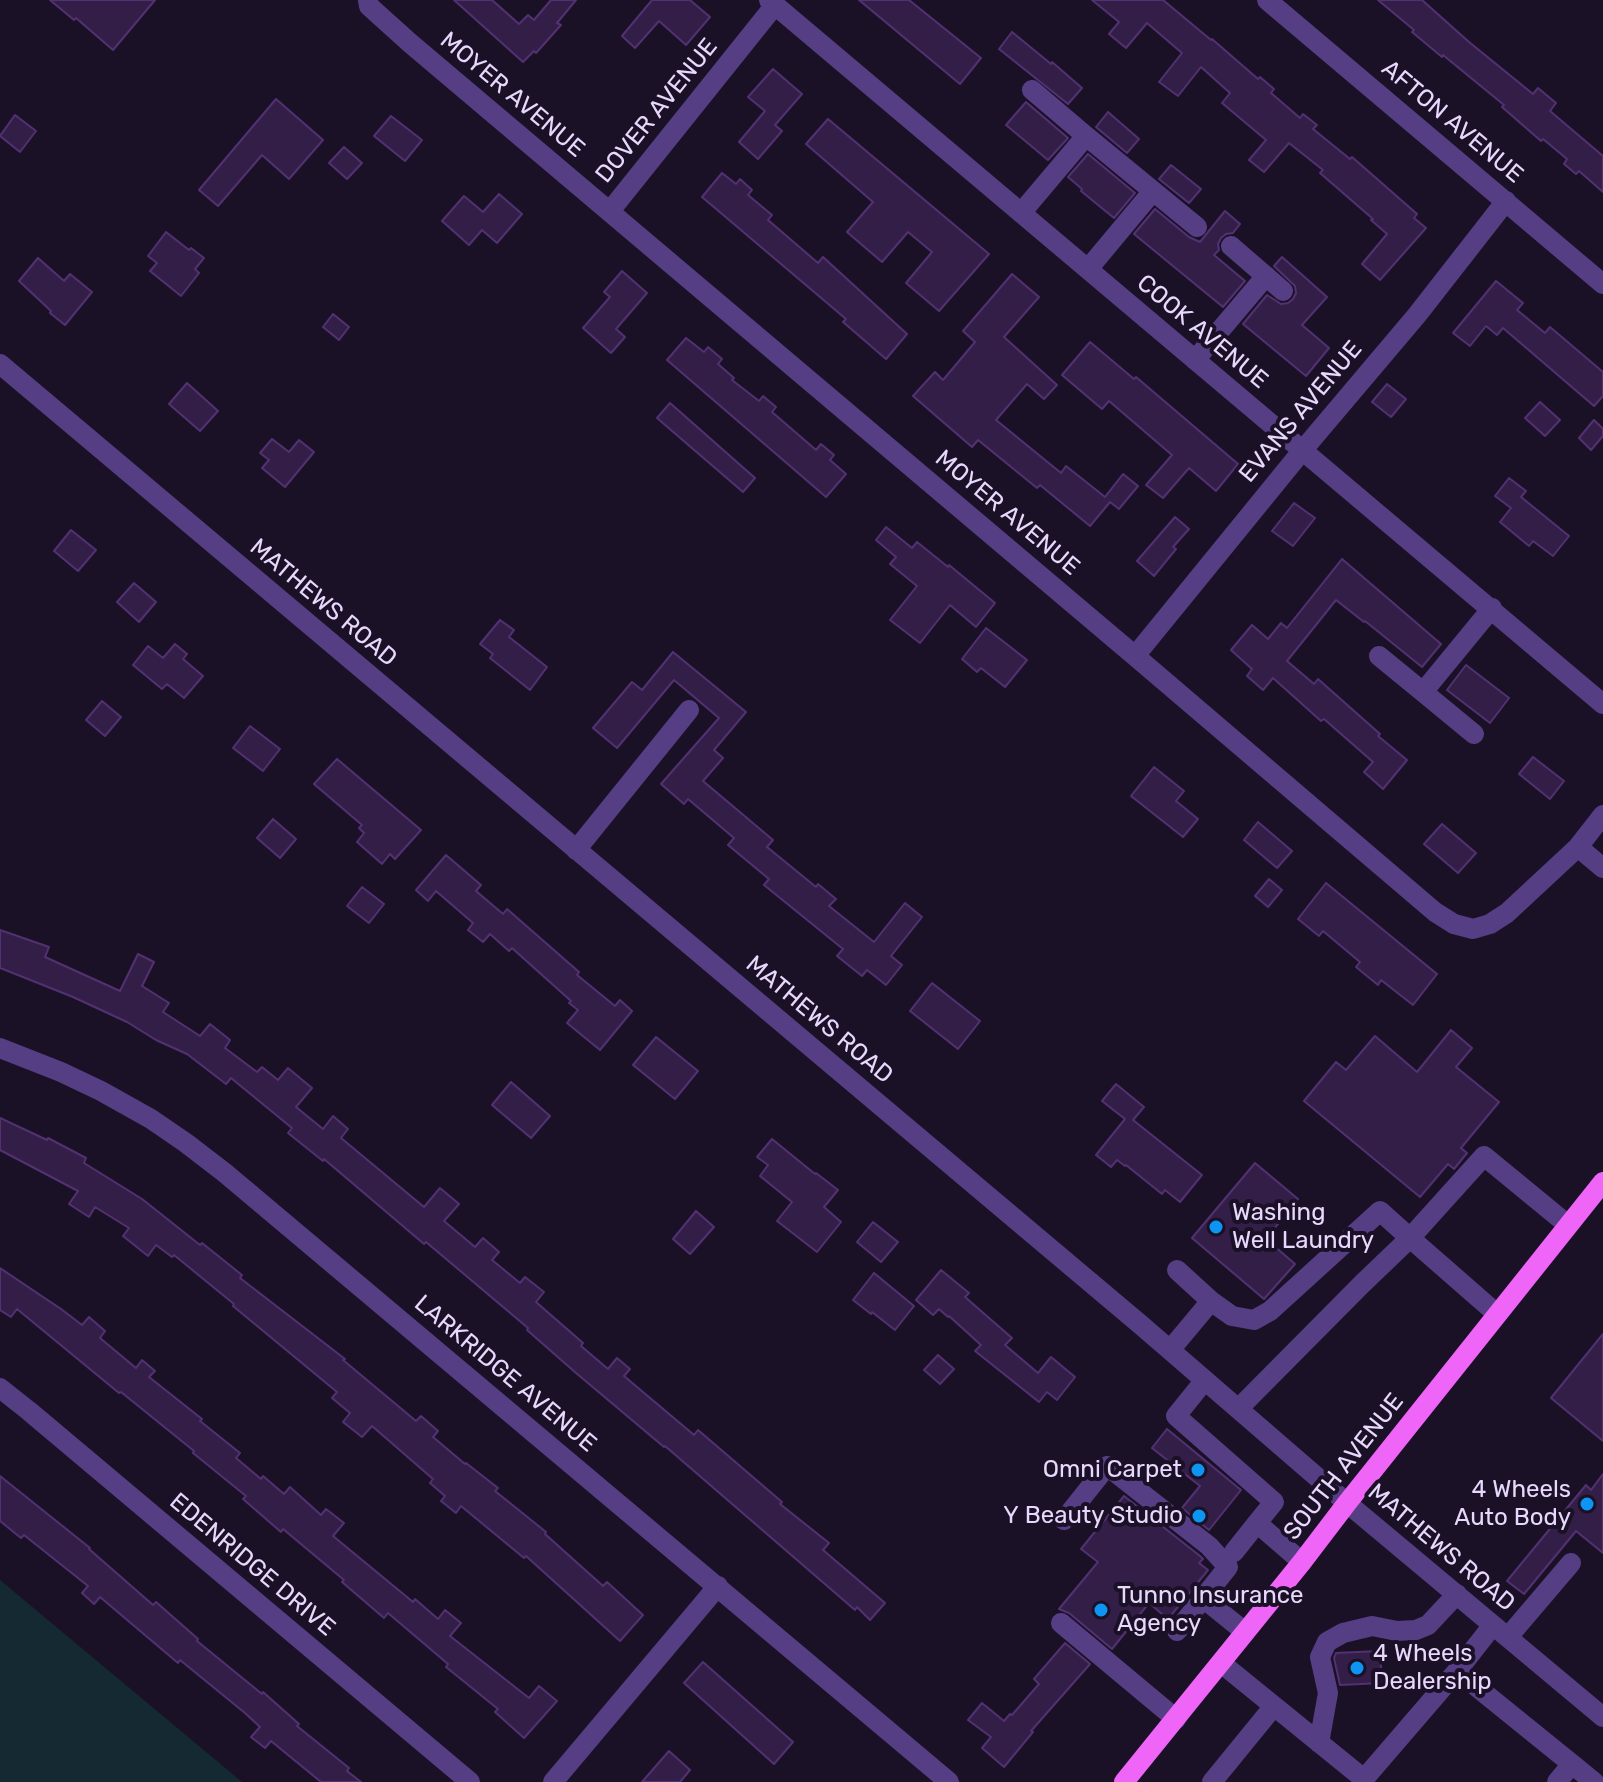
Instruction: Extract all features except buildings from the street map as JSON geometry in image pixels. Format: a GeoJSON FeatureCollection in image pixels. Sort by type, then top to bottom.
{"type":"FeatureCollection","features":[{"type":"Feature","properties":{"kind":"main road","name":"SOUTH AVENUE"},"geometry":{"type":"LineString","coordinates":[[1124,1782],[1568,1225],[1600,1191]]}},
{"type":"Feature","properties":{"kind":"street","name":"MOYER AVENUE"},"geometry":{"type":"LineString","coordinates":[[368,0],[369,6],[384,21],[1435,912],[1454,924],[1473,929],[1490,924],[1507,913],[1578,847]]}},
{"type":"Feature","properties":{"kind":"street","name":"AFTON AVENUE"},"geometry":{"type":"LineString","coordinates":[[1267,0],[1603,284]]}},
{"type":"Feature","properties":{"kind":"street","name":"DOVER AVENUE"},"geometry":{"type":"LineString","coordinates":[[610,211],[772,3]]}},
{"type":"Feature","properties":{"kind":"street","name":"COOK AVENUE"},"geometry":{"type":"LineString","coordinates":[[772,3],[1603,704]]}},
{"type":"Feature","properties":{"kind":"street"},"geometry":{"type":"LineString","coordinates":[[1032,90],[1197,227]]}},
{"type":"Feature","properties":{"kind":"street"},"geometry":{"type":"LineString","coordinates":[[1021,213],[1086,136]]}},
{"type":"Feature","properties":{"kind":"street"},"geometry":{"type":"LineString","coordinates":[[1088,269],[1153,191]]}},
{"type":"Feature","properties":{"kind":"street","name":"EVANS AVENUE"},"geometry":{"type":"LineString","coordinates":[[1135,656],[1417,315],[1506,201]]}},
{"type":"Feature","properties":{"kind":"street"},"geometry":{"type":"LineString","coordinates":[[1231,246],[1283,291]]}},
{"type":"Feature","properties":{"kind":"street"},"geometry":{"type":"LineString","coordinates":[[1195,360],[1266,276]]}},
{"type":"Feature","properties":{"kind":"street","name":"MATHEWS ROAD"},"geometry":{"type":"LineString","coordinates":[[0,364],[1603,1717]]}},
{"type":"Feature","properties":{"kind":"street"},"geometry":{"type":"LineString","coordinates":[[1423,692],[1492,608]]}},
{"type":"Feature","properties":{"kind":"street"},"geometry":{"type":"LineString","coordinates":[[1379,656],[1474,734]]}},
{"type":"Feature","properties":{"kind":"street"},"geometry":{"type":"LineString","coordinates":[[576,850],[689,710]]}},
{"type":"Feature","properties":{"kind":"street"},"geometry":{"type":"LineString","coordinates":[[1603,815],[1578,847],[1603,868]]}},
{"type":"Feature","properties":{"kind":"street","name":"LARKRIDGE AVENUE"},"geometry":{"type":"LineString","coordinates":[[0,1048],[101,1091],[151,1119],[225,1173],[949,1782]]}},
{"type":"Feature","properties":{"kind":"street"},"geometry":{"type":"LineString","coordinates":[[1238,1409],[1410,1238],[1484,1156],[1568,1225]]}},
{"type":"Feature","properties":{"kind":"street"},"geometry":{"type":"LineString","coordinates":[[1177,1270],[1232,1316],[1254,1320],[1270,1311],[1380,1211],[1497,1314]]}},
{"type":"Feature","properties":{"kind":"street"},"geometry":{"type":"LineString","coordinates":[[1170,1350],[1211,1301]]}},
{"type":"Feature","properties":{"kind":"street"},"geometry":{"type":"LineString","coordinates":[[1205,1380],[1176,1416],[1274,1502],[1234,1552]]}},
{"type":"Feature","properties":{"kind":"street","name":"EDENRIDGE DRIVE"},"geometry":{"type":"LineString","coordinates":[[0,1388],[470,1782]]}},
{"type":"Feature","properties":{"kind":"street"},"geometry":{"type":"LineString","coordinates":[[1064,1520],[1107,1466],[1209,1546],[1228,1567],[1177,1631]]}},
{"type":"Feature","properties":{"kind":"street"},"geometry":{"type":"LineString","coordinates":[[1257,1523],[1302,1562]]}},
{"type":"Feature","properties":{"kind":"street"},"geometry":{"type":"LineString","coordinates":[[1221,1663],[1362,1780],[1457,1671],[1571,1563]]}},
{"type":"Feature","properties":{"kind":"street"},"geometry":{"type":"LineString","coordinates":[[553,1782],[718,1586]]}},
{"type":"Feature","properties":{"kind":"street"},"geometry":{"type":"LineString","coordinates":[[1319,1743],[1328,1693],[1320,1657],[1327,1642],[1343,1633],[1372,1626],[1397,1631],[1416,1630],[1428,1625],[1457,1594]]}},
{"type":"Feature","properties":{"kind":"street"},"geometry":{"type":"LineString","coordinates":[[1203,1598],[1245,1632]]}},
{"type":"Feature","properties":{"kind":"street"},"geometry":{"type":"LineString","coordinates":[[1061,1623],[1176,1719]]}},
{"type":"Feature","properties":{"kind":"street"},"geometry":{"type":"LineString","coordinates":[[1457,1671],[1594,1782]]}},
{"type":"Feature","properties":{"kind":"street"},"geometry":{"type":"LineString","coordinates":[[1212,1782],[1274,1706]]}},
{"type":"Feature","properties":{"kind":"street"},"geometry":{"type":"LineString","coordinates":[[1557,1782],[1572,1764]]}},
{"type":"Feature","properties":{"kind":"shaded area"},"geometry":{"type":"Polygon","coordinates":[[[0,1580],[242,1782],[0,1782],[0,1580]]]}},
{"type":"Feature","properties":{"kind":"place","name":"Washing Well Laundry"},"geometry":{"type":"Point","coordinates":[1216,1227]}},
{"type":"Feature","properties":{"kind":"place","name":"Omni Carpet"},"geometry":{"type":"Point","coordinates":[1198,1470]}},
{"type":"Feature","properties":{"kind":"place","name":"4 Wheels Auto Body"},"geometry":{"type":"Point","coordinates":[1587,1504]}},
{"type":"Feature","properties":{"kind":"place","name":"Y Beauty Studio"},"geometry":{"type":"Point","coordinates":[1199,1516]}},
{"type":"Feature","properties":{"kind":"place","name":"Tunno Insurance Agency"},"geometry":{"type":"Point","coordinates":[1101,1610]}},
{"type":"Feature","properties":{"kind":"place","name":"4 Wheels Dealership"},"geometry":{"type":"Point","coordinates":[1357,1668]}}]}
